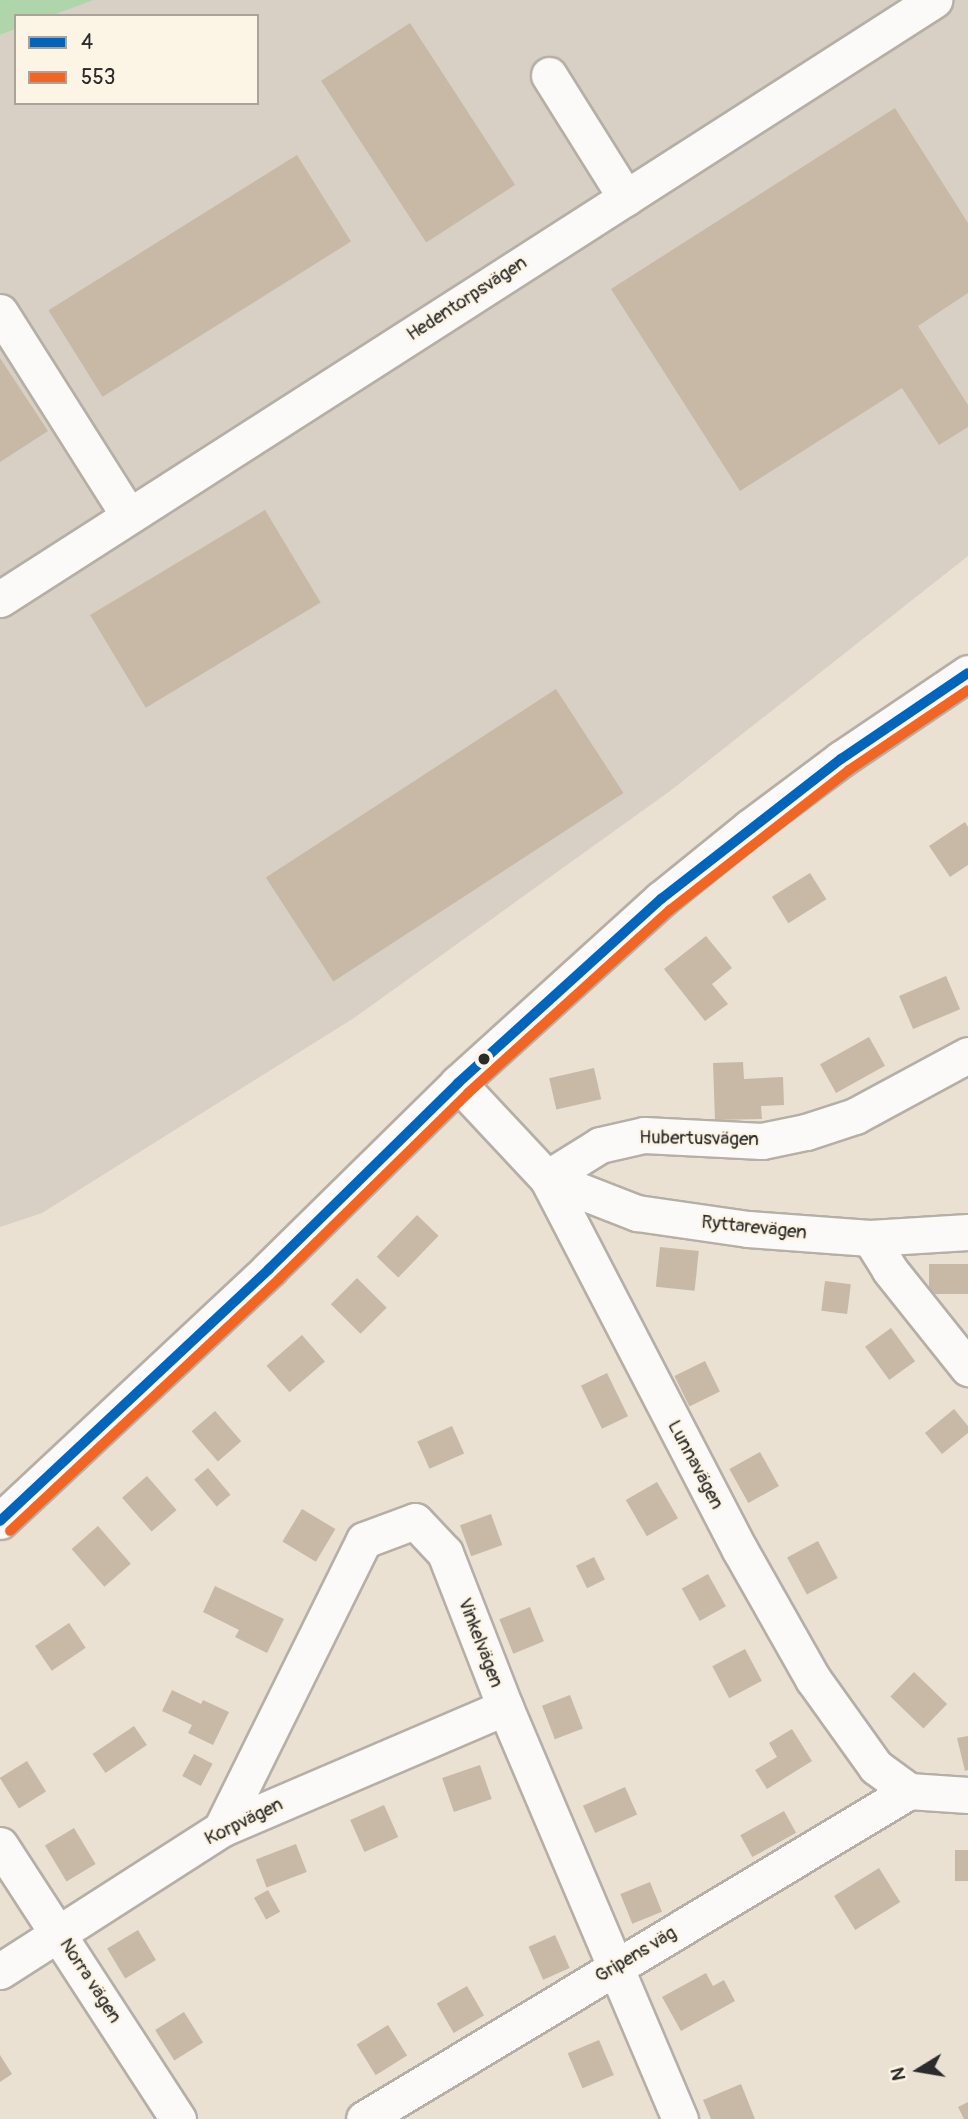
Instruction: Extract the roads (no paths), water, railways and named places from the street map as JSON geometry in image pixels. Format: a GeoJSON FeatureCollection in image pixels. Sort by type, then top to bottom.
{"type":"FeatureCollection","features":[{"type":"Feature","properties":{"kind":"street","name":"Hedentorpsvägen"},"geometry":{"type":"LineString","coordinates":[[0,599],[934,0]]}},
{"type":"Feature","properties":{"kind":"street"},"geometry":{"type":"LineString","coordinates":[[549,75],[626,198]]}},
{"type":"Feature","properties":{"kind":"street"},"geometry":{"type":"LineString","coordinates":[[0,312],[129,516]]}},
{"type":"Feature","properties":{"kind":"street"},"geometry":{"type":"LineString","coordinates":[[0,1521],[269,1269],[458,1083],[652,908],[750,827],[841,759],[968,673]]}},
{"type":"Feature","properties":{"kind":"street","name":"Hubertusvägen"},"geometry":{"type":"LineString","coordinates":[[547,1178],[600,1145],[644,1135],[762,1141],[806,1132],[855,1116],[968,1055]]}},
{"type":"Feature","properties":{"kind":"street","name":"Lunnavägen"},"geometry":{"type":"LineString","coordinates":[[458,1083],[547,1178],[740,1550],[813,1679],[876,1768],[909,1791]]}},
{"type":"Feature","properties":{"kind":"street","name":"Ryttarevägen"},"geometry":{"type":"LineString","coordinates":[[547,1178],[638,1213],[748,1229],[870,1238],[968,1232]]}},
{"type":"Feature","properties":{"kind":"street"},"geometry":{"type":"LineString","coordinates":[[870,1238],[889,1269],[968,1368]]}},
{"type":"Feature","properties":{"kind":"street","name":"Vinkelvägen"},"geometry":{"type":"LineString","coordinates":[[221,1829],[364,1540],[415,1521],[445,1553],[505,1707],[680,2119]]}},
{"type":"Feature","properties":{"kind":"street","name":"Korpvägen"},"geometry":{"type":"LineString","coordinates":[[0,1971],[221,1829],[505,1707]]}},
{"type":"Feature","properties":{"kind":"street"},"geometry":{"type":"LineString","coordinates":[[909,1791],[968,1795]]}},
{"type":"Feature","properties":{"kind":"street","name":"Gripens väg"},"geometry":{"type":"LineString","coordinates":[[364,2119],[909,1791]]}},
{"type":"Feature","properties":{"kind":"street","name":"Norra vägen"},"geometry":{"type":"LineString","coordinates":[[0,1845],[178,2119]]}}]}
